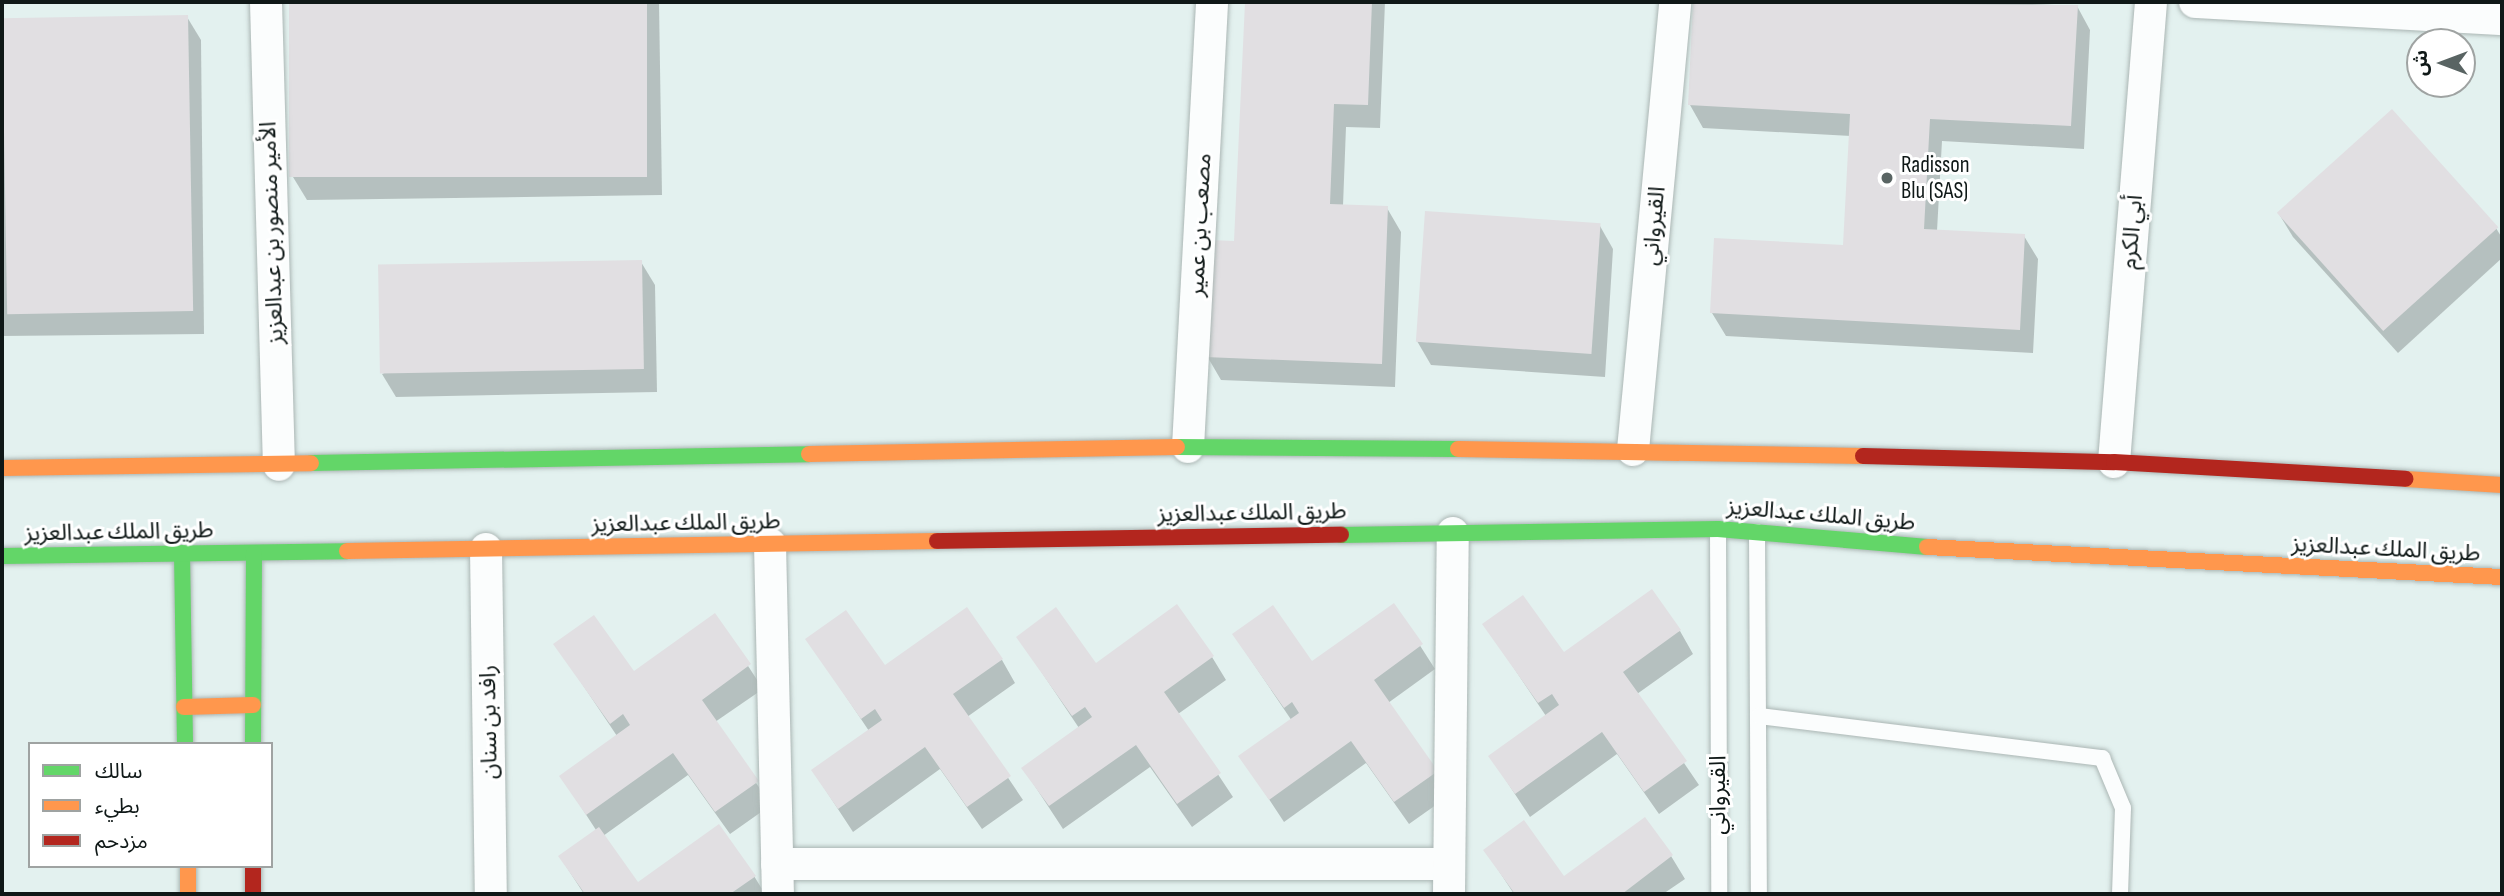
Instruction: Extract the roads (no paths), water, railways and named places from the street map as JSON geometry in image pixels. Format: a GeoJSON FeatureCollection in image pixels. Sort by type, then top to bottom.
{"type":"FeatureCollection","features":[{"type":"Feature","properties":{"kind":"main road"},"geometry":{"type":"LineString","coordinates":[[2,468],[1188,447],[1633,450],[2114,462],[2502,485]]}},
{"type":"Feature","properties":{"kind":"main road","name":"طريق الملك عبدالعزيز"},"geometry":{"type":"LineString","coordinates":[[2,556],[1718,528],[1876,545],[2017,549],[2198,563],[2502,577]]}},
{"type":"Feature","properties":{"kind":"main road"},"geometry":{"type":"LineString","coordinates":[[182,553],[185,742]]}},
{"type":"Feature","properties":{"kind":"main road"},"geometry":{"type":"LineString","coordinates":[[253,742],[254,553]]}},
{"type":"Feature","properties":{"kind":"main road"},"geometry":{"type":"LineString","coordinates":[[184,707],[253,705]]}},
{"type":"Feature","properties":{"kind":"main road"},"geometry":{"type":"LineString","coordinates":[[188,868],[188,894]]}},
{"type":"Feature","properties":{"kind":"main road"},"geometry":{"type":"LineString","coordinates":[[253,868],[253,894]]}},
{"type":"Feature","properties":{"kind":"street","name":"الأمير منصور بن عبدالعزيز"},"geometry":{"type":"LineString","coordinates":[[266,2],[279,465]]}},
{"type":"Feature","properties":{"kind":"street","name":"مصعب بن عمير"},"geometry":{"type":"LineString","coordinates":[[1188,447],[1212,2]]}},
{"type":"Feature","properties":{"kind":"street","name":"القيرواني"},"geometry":{"type":"LineString","coordinates":[[1633,450],[1675,2]]}},
{"type":"Feature","properties":{"kind":"street","name":"أبي الكرم"},"geometry":{"type":"LineString","coordinates":[[2114,462],[2151,2]]}},
{"type":"Feature","properties":{"kind":"street"},"geometry":{"type":"LineString","coordinates":[[2195,2],[2395,8],[2502,19]]}},
{"type":"Feature","properties":{"kind":"street"},"geometry":{"type":"LineString","coordinates":[[770,544],[777,879],[1449,879],[1453,533]]}},
{"type":"Feature","properties":{"kind":"street","name":"رافد بن سنان"},"geometry":{"type":"LineString","coordinates":[[486,549],[491,894]]}},
{"type":"Feature","properties":{"kind":"lane","name":"القيرواني"},"geometry":{"type":"LineString","coordinates":[[1718,528],[1718,894]]}},
{"type":"Feature","properties":{"kind":"lane","name":"القيرواني"},"geometry":{"type":"LineString","coordinates":[[1757,532],[1759,894]]}},
{"type":"Feature","properties":{"kind":"lane"},"geometry":{"type":"LineString","coordinates":[[1759,716],[2102,758],[2123,808],[2120,894]]}},
{"type":"Feature","properties":{"kind":"place","name":"Radisson Blu (SAS)"},"geometry":{"type":"Point","coordinates":[1887,178]}}]}
